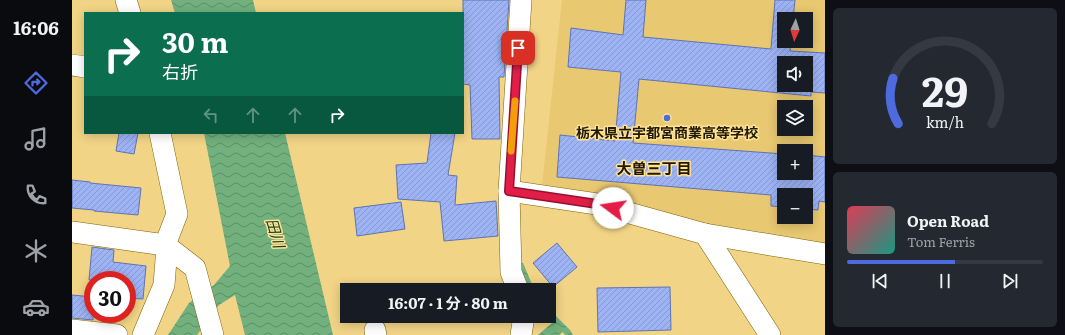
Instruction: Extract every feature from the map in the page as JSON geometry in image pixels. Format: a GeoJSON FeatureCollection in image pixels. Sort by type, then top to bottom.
{"type":"FeatureCollection","features":[{"type":"Feature","properties":{"kind":"street"},"geometry":{"type":"LineString","coordinates":[[126,0],[130,12]]}},
{"type":"Feature","properties":{"kind":"street"},"geometry":{"type":"LineString","coordinates":[[515,283],[511,272],[509,191],[521,0]]}},
{"type":"Feature","properties":{"kind":"street"},"geometry":{"type":"LineString","coordinates":[[72,65],[84,67]]}},
{"type":"Feature","properties":{"kind":"street"},"geometry":{"type":"LineString","coordinates":[[143,335],[164,285],[166,246],[177,214],[160,134]]}},
{"type":"Feature","properties":{"kind":"street"},"geometry":{"type":"LineString","coordinates":[[509,191],[597,204],[705,234],[825,254]]}},
{"type":"Feature","properties":{"kind":"street"},"geometry":{"type":"LineString","coordinates":[[72,232],[166,246],[195,268],[210,326]]}},
{"type":"Feature","properties":{"kind":"street"},"geometry":{"type":"LineString","coordinates":[[705,234],[770,335]]}},
{"type":"Feature","properties":{"kind":"street"},"geometry":{"type":"LineString","coordinates":[[521,335],[523,323]]}},
{"type":"Feature","properties":{"kind":"street"},"geometry":{"type":"LineString","coordinates":[[72,330],[117,335]]}},
{"type":"Feature","properties":{"kind":"shaded area","name":"栃木県立宇都宮商業高等学校"},"geometry":{"type":"Polygon","coordinates":[[[562,0],[825,0],[825,247],[713,229],[542,186],[562,0]]]}},
{"type":"Feature","properties":{"kind":"water"},"geometry":{"type":"Polygon","coordinates":[[[171,0],[253,0],[256,12],[175,12],[171,0]]]}},
{"type":"Feature","properties":{"kind":"water","name":"田川"},"geometry":{"type":"Polygon","coordinates":[[[204,134],[285,134],[333,335],[245,335],[235,295],[219,305],[197,335],[168,335],[189,303],[214,285],[230,266],[204,134]]]}},
{"type":"Feature","properties":{"kind":"water"},"geometry":{"type":"Polygon","coordinates":[[[523,263],[531,283],[527,283],[519,264],[523,263]]]}},
{"type":"Feature","properties":{"kind":"water"},"geometry":{"type":"Polygon","coordinates":[[[556,316],[573,335],[565,335],[563,332],[559,335],[538,335],[552,323],[556,323],[556,316]]]}},
{"type":"Feature","properties":{"kind":"building"},"geometry":{"type":"Polygon","coordinates":[[[463,0],[509,0],[504,77],[499,77],[500,139],[472,139],[470,85],[464,84],[463,0]]]}},
{"type":"Feature","properties":{"kind":"building"},"geometry":{"type":"Polygon","coordinates":[[[626,0],[646,0],[643,37],[771,49],[775,0],[795,0],[794,12],[777,12],[777,48],[790,48],[790,51],[825,53],[825,93],[811,92],[811,96],[639,79],[633,143],[777,153],[777,180],[813,180],[813,156],[825,157],[825,202],[819,201],[818,210],[813,210],[813,188],[777,188],[777,206],[771,206],[771,195],[557,177],[560,135],[615,141],[621,72],[568,67],[571,28],[623,35],[626,0]]]}},
{"type":"Feature","properties":{"kind":"building"},"geometry":{"type":"Polygon","coordinates":[[[119,134],[138,134],[134,154],[116,151],[119,134]]]}},
{"type":"Feature","properties":{"kind":"building"},"geometry":{"type":"Polygon","coordinates":[[[431,134],[455,134],[448,175],[457,176],[455,205],[496,201],[498,236],[444,241],[440,202],[398,199],[396,165],[427,163],[431,134]]]}},
{"type":"Feature","properties":{"kind":"building"},"geometry":{"type":"Polygon","coordinates":[[[72,180],[141,188],[138,215],[72,208],[72,180]]]}},
{"type":"Feature","properties":{"kind":"building"},"geometry":{"type":"Polygon","coordinates":[[[401,202],[405,229],[357,236],[354,208],[401,202]]]}},
{"type":"Feature","properties":{"kind":"building"},"geometry":{"type":"Polygon","coordinates":[[[557,243],[577,267],[556,284],[556,283],[550,283],[533,263],[557,243]]]}},
{"type":"Feature","properties":{"kind":"building"},"geometry":{"type":"Polygon","coordinates":[[[92,247],[114,250],[113,262],[146,266],[143,299],[136,299],[136,271],[90,271],[92,247]]]}},
{"type":"Feature","properties":{"kind":"building"},"geometry":{"type":"Polygon","coordinates":[[[670,287],[671,330],[598,332],[597,288],[670,287]]]}},
{"type":"Feature","properties":{"kind":"building"},"geometry":{"type":"Polygon","coordinates":[[[72,295],[84,296],[84,319],[72,318],[72,295]]]}},
{"type":"Feature","properties":{"kind":"slow traffic"},"geometry":{"type":"LineString","coordinates":[[511,151],[515,101]]}},
{"type":"Feature","properties":{"kind":"place","name":"栃木県立宇都宮商業高等学校"},"geometry":{"type":"Point","coordinates":[667,118]}},
{"type":"Feature","properties":{"kind":"district","name":"大曽三丁目"},"geometry":{"type":"Point","coordinates":[654,169]}},
{"type":"Feature","properties":{"kind":"route"},"geometry":{"type":"LineString","coordinates":[[518,48],[509,191],[597,204],[613,208]]}}]}
